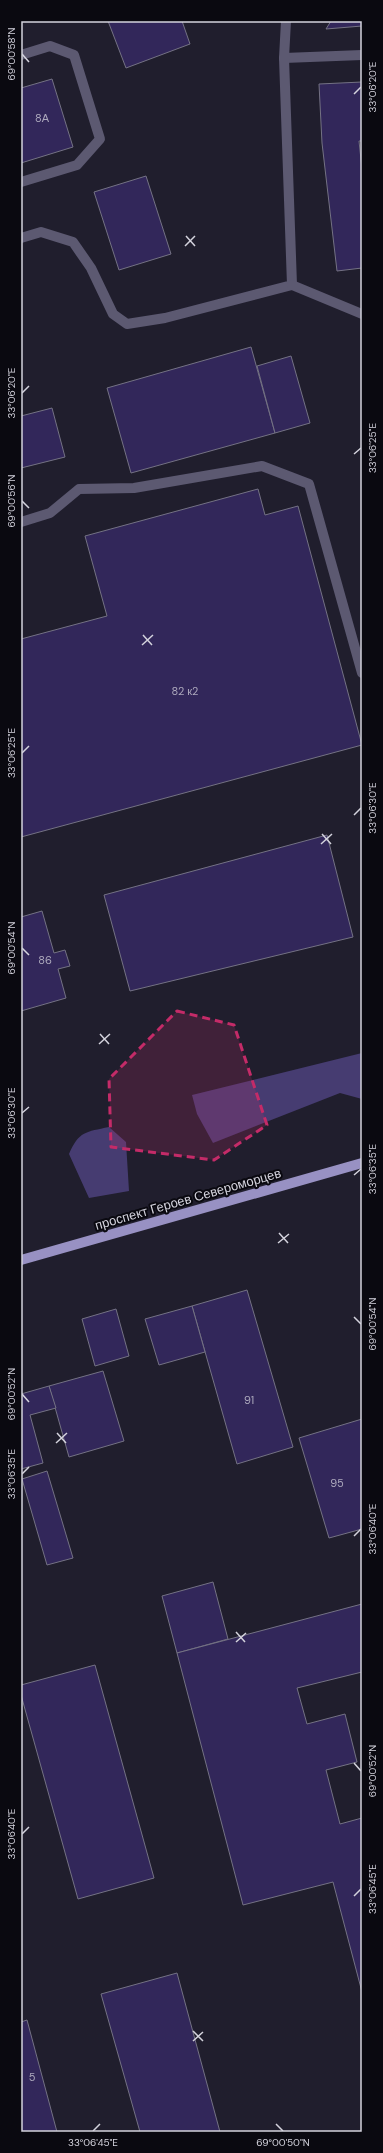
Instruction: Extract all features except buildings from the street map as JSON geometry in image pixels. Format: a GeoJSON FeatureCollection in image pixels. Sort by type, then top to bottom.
{"type":"FeatureCollection","features":[{"type":"Feature","properties":{"kind":"main road","name":"проспект Героев Североморцев"},"geometry":{"type":"LineString","coordinates":[[21,1260],[362,1163]]}},
{"type":"Feature","properties":{"kind":"lane"},"geometry":{"type":"LineString","coordinates":[[286,21],[284,58],[292,285]]}},
{"type":"Feature","properties":{"kind":"lane"},"geometry":{"type":"LineString","coordinates":[[21,55],[50,46],[74,55],[100,140],[77,165],[21,182]]}},
{"type":"Feature","properties":{"kind":"lane"},"geometry":{"type":"LineString","coordinates":[[284,58],[362,56]]}},
{"type":"Feature","properties":{"kind":"lane"},"geometry":{"type":"LineString","coordinates":[[21,238],[41,232],[73,242],[91,268],[112,314],[127,324],[172,316],[292,285],[362,315]]}},
{"type":"Feature","properties":{"kind":"lane"},"geometry":{"type":"LineString","coordinates":[[21,522],[50,514],[79,489],[134,488],[262,466],[309,484],[362,674]]}},
{"type":"Feature","properties":{"kind":"highlighted area"},"geometry":{"type":"Polygon","coordinates":[[[177,1011],[234,1025],[267,1125],[214,1160],[111,1147],[109,1079],[177,1011]]]}},
{"type":"Feature","properties":{"kind":"shaded area"},"geometry":{"type":"Polygon","coordinates":[[[362,1053],[362,1099],[340,1093],[213,1143],[197,1114],[192,1095],[362,1053]]]}},
{"type":"Feature","properties":{"kind":"shaded area"},"geometry":{"type":"Polygon","coordinates":[[[109,1127],[126,1142],[129,1191],[89,1198],[69,1154],[76,1141],[84,1134],[109,1127]]]}}]}
